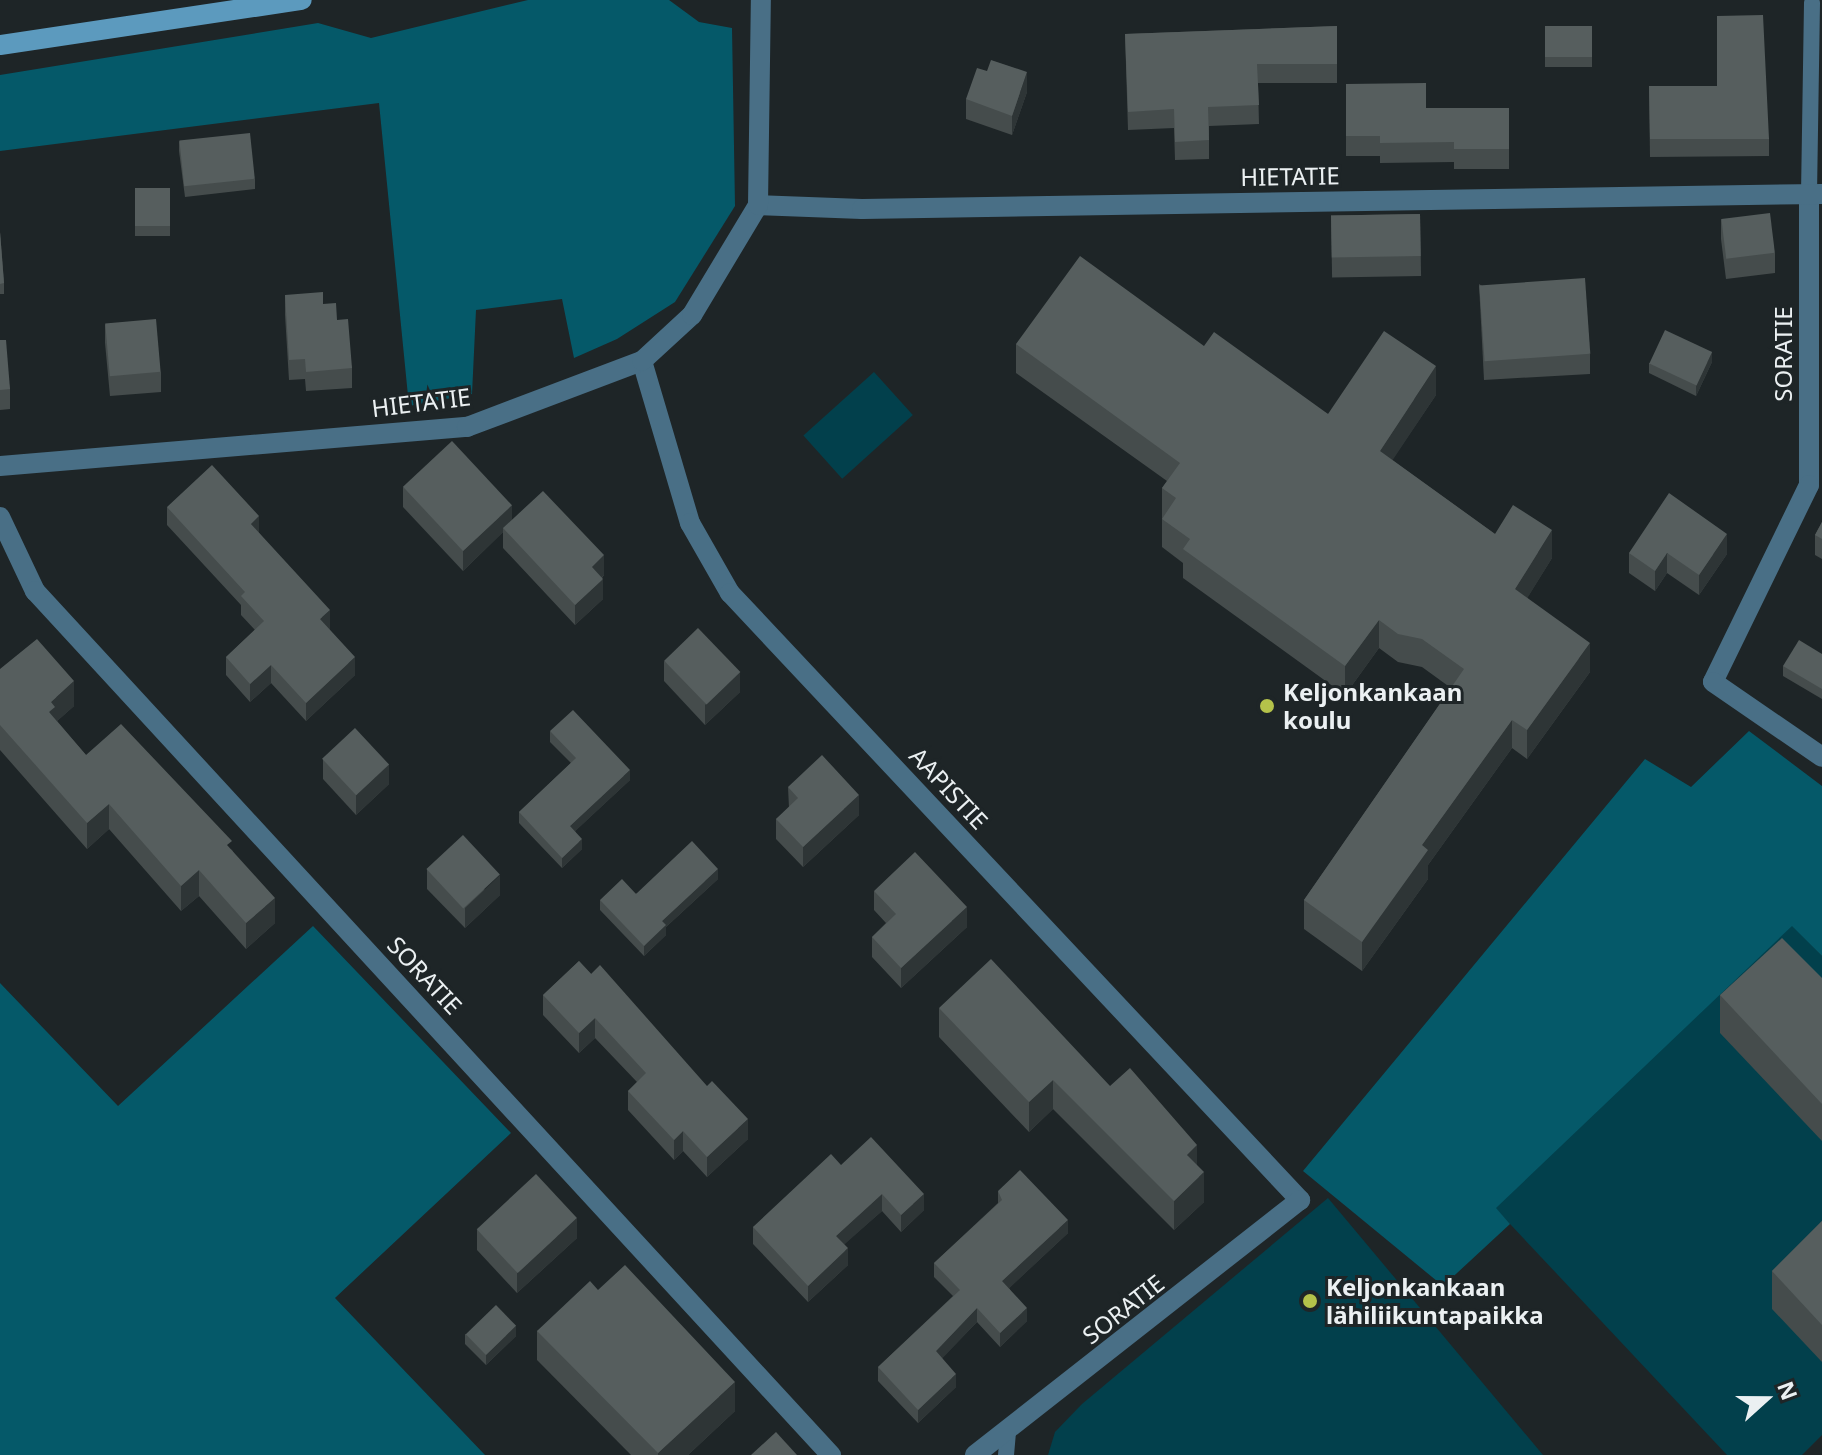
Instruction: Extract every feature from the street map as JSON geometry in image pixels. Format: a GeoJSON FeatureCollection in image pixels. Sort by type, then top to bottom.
{"type":"FeatureCollection","features":[{"type":"Feature","properties":{"kind":"main road"},"geometry":{"type":"LineString","coordinates":[[0,45],[302,0]]}},
{"type":"Feature","properties":{"kind":"street"},"geometry":{"type":"LineString","coordinates":[[758,205],[761,0]]}},
{"type":"Feature","properties":{"kind":"street","name":"HIETATIE"},"geometry":{"type":"LineString","coordinates":[[0,466],[467,427],[642,361],[692,315],[758,205],[862,209],[1816,194]]}},
{"type":"Feature","properties":{"kind":"street","name":"SORATIE"},"geometry":{"type":"LineString","coordinates":[[1816,194],[1809,485],[1713,682],[1822,757]]}},
{"type":"Feature","properties":{"kind":"street","name":"AAPISTIE"},"geometry":{"type":"LineString","coordinates":[[642,361],[690,523],[730,593],[1300,1200]]}},
{"type":"Feature","properties":{"kind":"street","name":"SORATIE"},"geometry":{"type":"LineString","coordinates":[[0,517],[35,591],[831,1455]]}},
{"type":"Feature","properties":{"kind":"street","name":"SORATIE"},"geometry":{"type":"LineString","coordinates":[[975,1455],[1008,1433],[1300,1200]]}},
{"type":"Feature","properties":{"kind":"lane","name":"SORATIE"},"geometry":{"type":"LineString","coordinates":[[1812,3],[1816,194]]}},
{"type":"Feature","properties":{"kind":"lane"},"geometry":{"type":"LineString","coordinates":[[1006,1455],[1008,1433]]}},
{"type":"Feature","properties":{"kind":"shaded area"},"geometry":{"type":"Polygon","coordinates":[[[528,0],[669,0],[699,22],[732,28],[735,206],[675,302],[617,339],[574,358],[562,299],[476,310],[472,394],[409,406],[379,103],[0,151],[0,75],[318,23],[371,38],[528,0]]]}},
{"type":"Feature","properties":{"kind":"shaded area"},"geometry":{"type":"Polygon","coordinates":[[[874,372],[913,415],[842,479],[803,436],[874,372]]]}},
{"type":"Feature","properties":{"kind":"shaded area"},"geometry":{"type":"Polygon","coordinates":[[[1749,731],[1822,786],[1822,956],[1792,926],[1496,1208],[1510,1224],[1443,1286],[1303,1171],[1645,759],[1691,787],[1749,731]]]}},
{"type":"Feature","properties":{"kind":"shaded area"},"geometry":{"type":"Polygon","coordinates":[[[1792,925],[1822,956],[1822,1435],[1802,1455],[1727,1455],[1495,1208],[1792,925]]]}},
{"type":"Feature","properties":{"kind":"shaded area"},"geometry":{"type":"Polygon","coordinates":[[[313,926],[511,1133],[335,1298],[485,1455],[0,1455],[0,983],[118,1106],[313,926]]]}},
{"type":"Feature","properties":{"kind":"shaded area","name":"Keljonkankaan lähiliikuntapaikka"},"geometry":{"type":"Polygon","coordinates":[[[1328,1198],[1543,1455],[1048,1455],[1055,1432],[1082,1404],[1328,1198]]]}},
{"type":"Feature","properties":{"kind":"building"},"geometry":{"type":"Polygon","coordinates":[[[1763,15],[1769,139],[1650,139],[1649,86],[1717,86],[1717,16],[1763,15]]]}},
{"type":"Feature","properties":{"kind":"building"},"geometry":{"type":"Polygon","coordinates":[[[1337,26],[1337,64],[1257,64],[1259,105],[1208,107],[1209,140],[1175,142],[1174,109],[1128,112],[1125,34],[1337,26]]]}},
{"type":"Feature","properties":{"kind":"building"},"geometry":{"type":"Polygon","coordinates":[[[1545,26],[1592,26],[1592,57],[1545,57],[1545,26]]]}},
{"type":"Feature","properties":{"kind":"building"},"geometry":{"type":"Polygon","coordinates":[[[991,60],[1027,72],[1012,116],[966,99],[977,68],[987,71],[991,60]]]}},
{"type":"Feature","properties":{"kind":"building"},"geometry":{"type":"Polygon","coordinates":[[[1426,83],[1426,108],[1509,108],[1509,149],[1454,149],[1454,142],[1380,143],[1380,136],[1346,136],[1346,84],[1426,83]]]}},
{"type":"Feature","properties":{"kind":"building"},"geometry":{"type":"Polygon","coordinates":[[[250,133],[255,179],[184,186],[179,140],[250,133]]]}},
{"type":"Feature","properties":{"kind":"building"},"geometry":{"type":"Polygon","coordinates":[[[135,188],[170,188],[170,226],[135,226],[135,188]]]}},
{"type":"Feature","properties":{"kind":"building"},"geometry":{"type":"Polygon","coordinates":[[[1770,213],[1775,253],[1726,259],[1721,219],[1770,213]]]}},
{"type":"Feature","properties":{"kind":"building"},"geometry":{"type":"Polygon","coordinates":[[[1420,214],[1421,256],[1332,258],[1331,216],[1420,214]]]}},
{"type":"Feature","properties":{"kind":"building"},"geometry":{"type":"Polygon","coordinates":[[[0,232],[4,283],[0,284],[0,232]]]}},
{"type":"Feature","properties":{"kind":"building"},"geometry":{"type":"Polygon","coordinates":[[[1080,256],[1204,346],[1214,332],[1328,414],[1384,331],[1436,366],[1380,451],[1495,534],[1513,505],[1552,530],[1515,589],[1590,643],[1527,730],[1512,720],[1422,845],[1428,850],[1362,942],[1304,900],[1464,669],[1422,639],[1398,634],[1379,620],[1345,666],[1183,549],[1190,539],[1162,519],[1176,498],[1162,488],[1180,463],[1016,344],[1080,256]]]}},
{"type":"Feature","properties":{"kind":"building"},"geometry":{"type":"Polygon","coordinates":[[[1585,278],[1590,354],[1485,361],[1479,285],[1585,278]]]}},
{"type":"Feature","properties":{"kind":"building"},"geometry":{"type":"Polygon","coordinates":[[[323,292],[323,304],[336,303],[337,320],[348,319],[352,368],[306,372],[305,359],[289,360],[285,295],[323,292]]]}},
{"type":"Feature","properties":{"kind":"building"},"geometry":{"type":"Polygon","coordinates":[[[156,319],[161,372],[110,376],[105,323],[156,319]]]}},
{"type":"Feature","properties":{"kind":"building"},"geometry":{"type":"Polygon","coordinates":[[[1665,330],[1712,352],[1696,386],[1649,364],[1665,330]]]}},
{"type":"Feature","properties":{"kind":"building"},"geometry":{"type":"Polygon","coordinates":[[[0,340],[6,340],[10,389],[0,390],[0,340]]]}},
{"type":"Feature","properties":{"kind":"building"},"geometry":{"type":"Polygon","coordinates":[[[452,441],[512,505],[463,551],[403,487],[452,441]]]}},
{"type":"Feature","properties":{"kind":"building"},"geometry":{"type":"Polygon","coordinates":[[[212,465],[259,516],[251,524],[330,610],[320,619],[355,657],[306,703],[271,665],[250,684],[226,657],[264,621],[241,596],[245,592],[167,507],[212,465]]]}},
{"type":"Feature","properties":{"kind":"building"},"geometry":{"type":"Polygon","coordinates":[[[543,491],[604,555],[592,567],[603,579],[575,605],[503,528],[543,491]]]}},
{"type":"Feature","properties":{"kind":"building"},"geometry":{"type":"Polygon","coordinates":[[[1669,493],[1727,534],[1699,575],[1667,553],[1655,571],[1629,553],[1669,493]]]}},
{"type":"Feature","properties":{"kind":"building"},"geometry":{"type":"Polygon","coordinates":[[[1822,522],[1822,539],[1815,535],[1822,522]]]}},
{"type":"Feature","properties":{"kind":"building"},"geometry":{"type":"Polygon","coordinates":[[[698,628],[740,672],[707,705],[664,661],[698,628]]]}},
{"type":"Feature","properties":{"kind":"building"},"geometry":{"type":"Polygon","coordinates":[[[37,639],[74,681],[51,702],[55,707],[49,712],[86,755],[121,724],[232,841],[227,845],[275,898],[246,923],[199,870],[181,886],[109,804],[87,823],[0,725],[0,669],[37,639]]]}},
{"type":"Feature","properties":{"kind":"building"},"geometry":{"type":"Polygon","coordinates":[[[1799,640],[1822,654],[1822,689],[1783,666],[1799,640]]]}},
{"type":"Feature","properties":{"kind":"building"},"geometry":{"type":"Polygon","coordinates":[[[573,710],[630,770],[570,826],[582,839],[562,858],[519,812],[576,758],[550,731],[573,710]]]}},
{"type":"Feature","properties":{"kind":"building"},"geometry":{"type":"Polygon","coordinates":[[[355,728],[389,765],[356,795],[322,759],[355,728]]]}},
{"type":"Feature","properties":{"kind":"building"},"geometry":{"type":"Polygon","coordinates":[[[822,755],[859,795],[803,847],[776,819],[798,798],[788,787],[822,755]]]}},
{"type":"Feature","properties":{"kind":"building"},"geometry":{"type":"Polygon","coordinates":[[[463,835],[500,874],[463,909],[426,869],[463,835]]]}},
{"type":"Feature","properties":{"kind":"building"},"geometry":{"type":"Polygon","coordinates":[[[692,841],[718,869],[662,921],[666,925],[644,946],[600,900],[622,879],[636,894],[692,841]]]}},
{"type":"Feature","properties":{"kind":"building"},"geometry":{"type":"Polygon","coordinates":[[[915,852],[967,907],[901,968],[872,937],[896,914],[874,891],[915,852]]]}},
{"type":"Feature","properties":{"kind":"building"},"geometry":{"type":"Polygon","coordinates":[[[1782,938],[1822,978],[1822,1104],[1720,995],[1782,938]]]}},
{"type":"Feature","properties":{"kind":"building"},"geometry":{"type":"Polygon","coordinates":[[[991,959],[1110,1086],[1130,1068],[1197,1145],[1187,1155],[1204,1172],[1174,1201],[1053,1080],[1029,1102],[939,1008],[991,959]]]}},
{"type":"Feature","properties":{"kind":"building"},"geometry":{"type":"Polygon","coordinates":[[[579,961],[591,974],[600,965],[707,1086],[712,1081],[748,1119],[707,1157],[683,1131],[674,1140],[628,1091],[646,1073],[595,1018],[579,1033],[543,995],[579,961]]]}},
{"type":"Feature","properties":{"kind":"building"},"geometry":{"type":"Polygon","coordinates":[[[871,1137],[924,1194],[901,1215],[882,1194],[836,1236],[848,1248],[808,1286],[753,1227],[831,1154],[841,1165],[871,1137]]]}},
{"type":"Feature","properties":{"kind":"building"},"geometry":{"type":"Polygon","coordinates":[[[1020,1170],[1068,1220],[1002,1281],[1027,1308],[1000,1333],[977,1308],[936,1351],[956,1374],[918,1410],[878,1367],[960,1290],[934,1263],[1002,1200],[998,1191],[1020,1170]]]}},
{"type":"Feature","properties":{"kind":"building"},"geometry":{"type":"Polygon","coordinates":[[[536,1174],[577,1218],[518,1273],[477,1229],[536,1174]]]}},
{"type":"Feature","properties":{"kind":"building"},"geometry":{"type":"Polygon","coordinates":[[[1822,1221],[1822,1325],[1772,1271],[1822,1221]]]}},
{"type":"Feature","properties":{"kind":"building"},"geometry":{"type":"Polygon","coordinates":[[[625,1265],[735,1382],[658,1453],[537,1331],[590,1281],[598,1290],[625,1265]]]}},
{"type":"Feature","properties":{"kind":"building"},"geometry":{"type":"Polygon","coordinates":[[[496,1305],[516,1326],[486,1355],[466,1334],[496,1305]]]}},
{"type":"Feature","properties":{"kind":"building"},"geometry":{"type":"Polygon","coordinates":[[[776,1432],[797,1455],[751,1455],[776,1432]]]}},
{"type":"Feature","properties":{"kind":"place","name":"Keljonkankaan koulu"},"geometry":{"type":"Point","coordinates":[1267,706]}},
{"type":"Feature","properties":{"kind":"place","name":"Keljonkankaan lähiliikuntapaikka"},"geometry":{"type":"Point","coordinates":[1310,1301]}}]}
